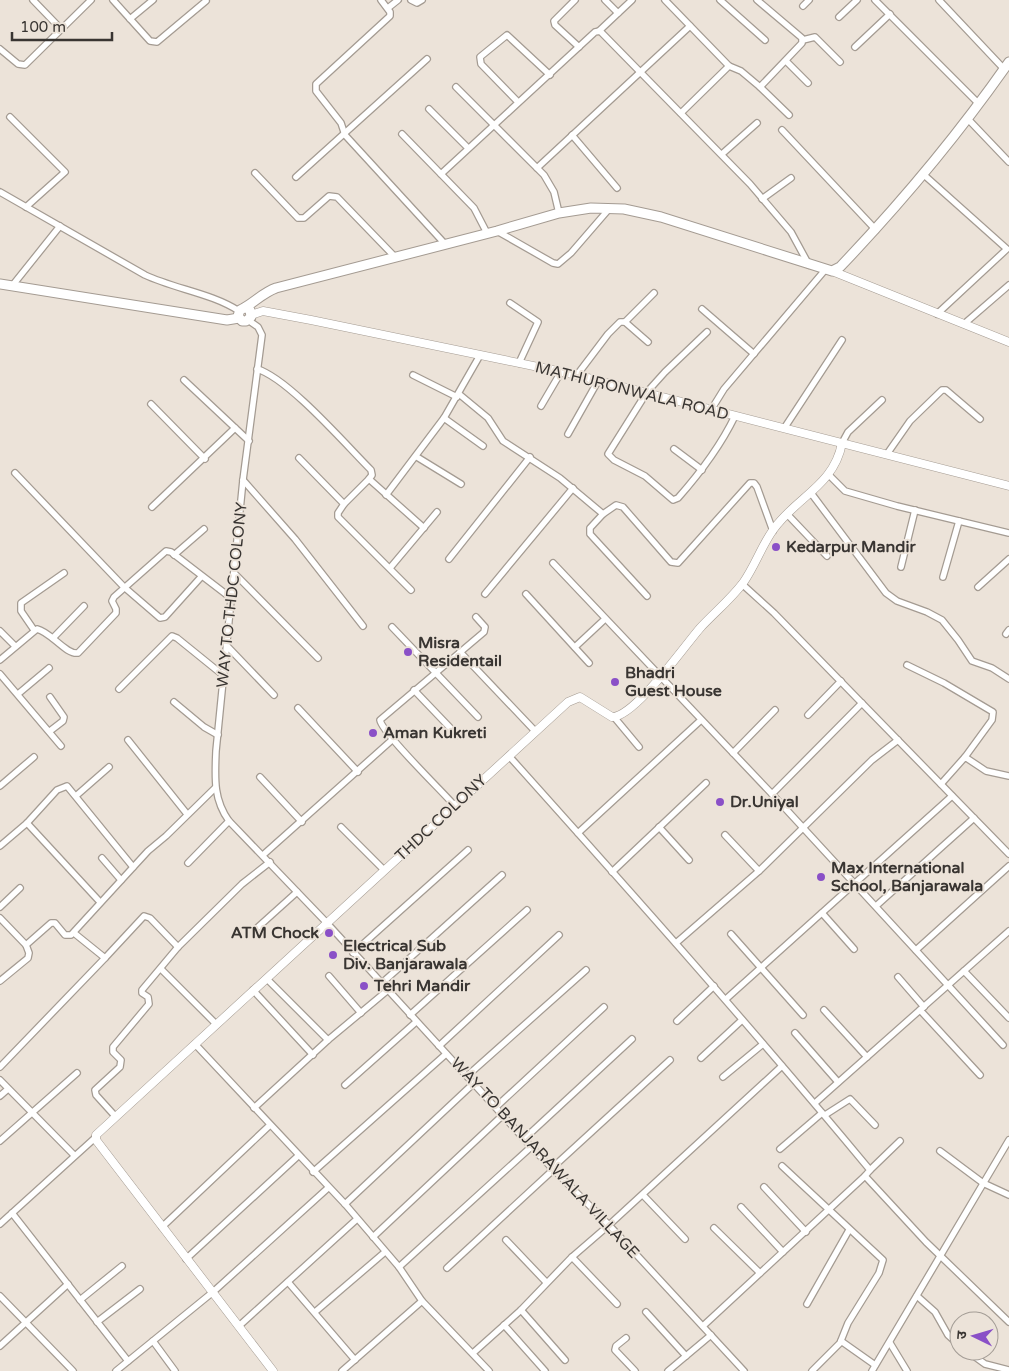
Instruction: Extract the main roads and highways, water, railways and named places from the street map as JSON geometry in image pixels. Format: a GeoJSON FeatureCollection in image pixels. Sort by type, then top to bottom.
{"type":"FeatureCollection","features":[{"type":"Feature","properties":{"kind":"main road"},"geometry":{"type":"LineString","coordinates":[[0,284],[227,320],[245,314],[264,293],[276,288],[497,232],[559,213],[610,208],[662,216],[828,270],[840,267],[876,230],[979,104],[1007,66]]}},
{"type":"Feature","properties":{"kind":"place","name":"Kedarpur Mandir"},"geometry":{"type":"Point","coordinates":[776,547]}},
{"type":"Feature","properties":{"kind":"place","name":"Misra Residentail"},"geometry":{"type":"Point","coordinates":[408,652]}},
{"type":"Feature","properties":{"kind":"place","name":"Bhadri Guest House"},"geometry":{"type":"Point","coordinates":[615,682]}},
{"type":"Feature","properties":{"kind":"place","name":"Aman Kukreti"},"geometry":{"type":"Point","coordinates":[373,733]}},
{"type":"Feature","properties":{"kind":"place","name":"Dr.Uniyal"},"geometry":{"type":"Point","coordinates":[720,802]}},
{"type":"Feature","properties":{"kind":"place","name":"Max International School, Banjarawala"},"geometry":{"type":"Point","coordinates":[821,877]}},
{"type":"Feature","properties":{"kind":"place","name":"ATM Chock"},"geometry":{"type":"Point","coordinates":[329,933]}},
{"type":"Feature","properties":{"kind":"place","name":"Electrical Sub Div. Banjarawala"},"geometry":{"type":"Point","coordinates":[333,955]}},
{"type":"Feature","properties":{"kind":"place","name":"Tehri Mandir"},"geometry":{"type":"Point","coordinates":[364,986]}}]}
